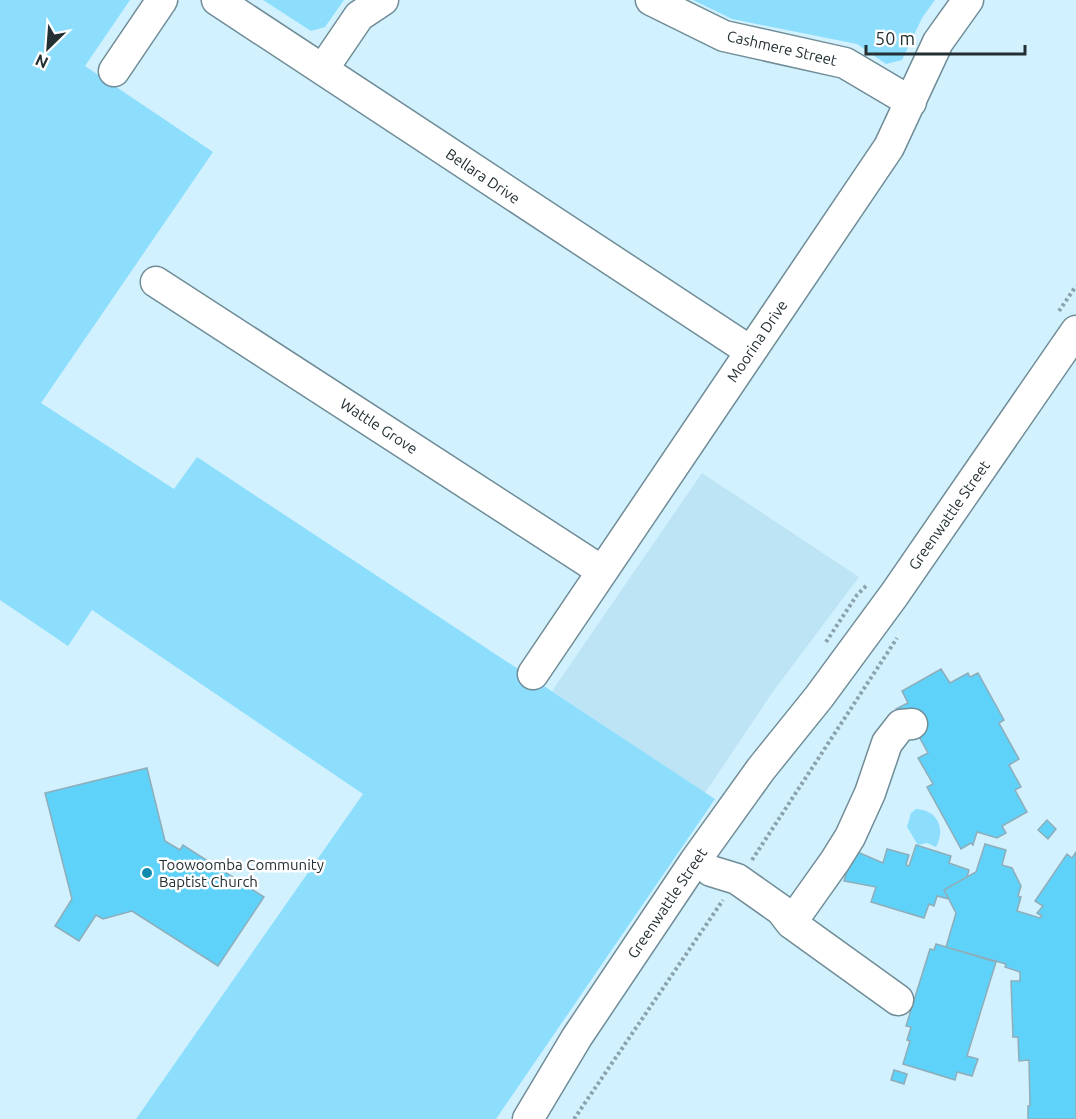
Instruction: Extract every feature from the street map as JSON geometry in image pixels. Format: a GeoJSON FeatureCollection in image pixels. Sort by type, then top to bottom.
{"type":"FeatureCollection","features":[{"type":"Feature","properties":{"kind":"street"},"geometry":{"type":"LineString","coordinates":[[114,71],[162,0]]}},
{"type":"Feature","properties":{"kind":"street","name":"Bellara Drive"},"geometry":{"type":"LineString","coordinates":[[217,0],[750,351]]}},
{"type":"Feature","properties":{"kind":"street"},"geometry":{"type":"LineString","coordinates":[[323,69],[359,16],[383,0]]}},
{"type":"Feature","properties":{"kind":"street","name":"Cashmere Street"},"geometry":{"type":"LineString","coordinates":[[651,0],[724,36],[844,63],[911,102]]}},
{"type":"Feature","properties":{"kind":"street","name":"Moorina Drive"},"geometry":{"type":"LineString","coordinates":[[533,674],[889,147],[938,42],[968,0]]}},
{"type":"Feature","properties":{"kind":"street","name":"Wattle Grove"},"geometry":{"type":"LineString","coordinates":[[156,282],[602,571]]}},
{"type":"Feature","properties":{"kind":"street","name":"Greenwattle Street"},"geometry":{"type":"LineString","coordinates":[[528,1119],[577,1037],[703,866],[774,778],[819,697],[894,595],[1076,331]]}},
{"type":"Feature","properties":{"kind":"street"},"geometry":{"type":"LineString","coordinates":[[791,923],[850,837],[870,793],[891,736],[901,725],[912,724]]}},
{"type":"Feature","properties":{"kind":"street"},"geometry":{"type":"LineString","coordinates":[[703,866],[736,879],[782,910],[791,923],[898,1000]]}},
{"type":"Feature","properties":{"kind":"street","name":"Greenwattle Street"},"geometry":{"type":"LineString","coordinates":[[538,1119],[590,1048],[703,866]]}},
{"type":"Feature","properties":{"kind":"shaded area"},"geometry":{"type":"Polygon","coordinates":[[[0,0],[130,0],[85,66],[213,152],[41,403],[174,489],[197,457],[715,799],[496,1119],[136,1119],[363,794],[92,610],[68,646],[0,600],[0,0]]]}},
{"type":"Feature","properties":{"kind":"shaded area"},"geometry":{"type":"Polygon","coordinates":[[[263,0],[344,0],[325,27],[311,31],[263,0]]]}},
{"type":"Feature","properties":{"kind":"shaded area"},"geometry":{"type":"Polygon","coordinates":[[[693,0],[935,0],[922,18],[902,60],[886,64],[857,44],[732,19],[693,0]]]}},
{"type":"Feature","properties":{"kind":"shaded area"},"geometry":{"type":"Polygon","coordinates":[[[702,473],[859,577],[772,693],[705,793],[552,691],[702,473]]]}},
{"type":"Feature","properties":{"kind":"shaded area"},"geometry":{"type":"Polygon","coordinates":[[[916,809],[930,813],[938,822],[940,834],[936,847],[927,843],[918,845],[907,827],[911,813],[916,809]]]}},
{"type":"Feature","properties":{"kind":"building"},"geometry":{"type":"Polygon","coordinates":[[[941,669],[950,683],[968,673],[970,677],[978,673],[1004,720],[999,723],[1019,759],[1009,765],[1021,787],[1015,790],[1027,812],[1002,826],[1006,833],[997,838],[977,832],[973,845],[971,843],[961,849],[927,787],[933,784],[918,758],[928,753],[912,724],[896,709],[908,703],[902,691],[941,669]]]}},
{"type":"Feature","properties":{"kind":"building","name":"Toowoomba Community Baptist Church"},"geometry":{"type":"Polygon","coordinates":[[[147,768],[165,841],[180,850],[183,845],[264,897],[218,966],[132,911],[103,919],[96,915],[79,941],[55,926],[72,899],[45,793],[147,768]]]}},
{"type":"Feature","properties":{"kind":"building"},"geometry":{"type":"Polygon","coordinates":[[[1047,820],[1056,829],[1048,839],[1038,830],[1047,820]]]}},
{"type":"Feature","properties":{"kind":"building"},"geometry":{"type":"Polygon","coordinates":[[[985,844],[1006,850],[1002,865],[1012,868],[1021,886],[1017,911],[1040,918],[1042,916],[1037,913],[1043,906],[1035,901],[1067,854],[1072,858],[1076,852],[1076,1119],[1028,1119],[1029,1060],[1019,1061],[1018,1037],[1013,1037],[1011,981],[1020,981],[1020,972],[1005,967],[1006,964],[946,947],[956,913],[944,890],[976,872],[985,844]]]}},
{"type":"Feature","properties":{"kind":"building"},"geometry":{"type":"Polygon","coordinates":[[[916,845],[951,856],[949,863],[969,870],[967,877],[944,890],[949,899],[937,896],[934,906],[929,904],[924,918],[871,902],[876,887],[844,881],[853,850],[883,863],[887,849],[909,855],[906,865],[909,866],[916,845]]]}},
{"type":"Feature","properties":{"kind":"building"},"geometry":{"type":"Polygon","coordinates":[[[936,944],[996,962],[967,1056],[978,1059],[972,1076],[957,1072],[955,1080],[903,1064],[910,1041],[907,1040],[911,1027],[906,1026],[930,949],[934,950],[936,944]]]}},
{"type":"Feature","properties":{"kind":"building"},"geometry":{"type":"Polygon","coordinates":[[[894,1070],[907,1074],[904,1084],[891,1080],[894,1070]]]}},
{"type":"Feature","properties":{"kind":"place","name":"Toowoomba Community Baptist Church"},"geometry":{"type":"Point","coordinates":[147,873]}}]}
